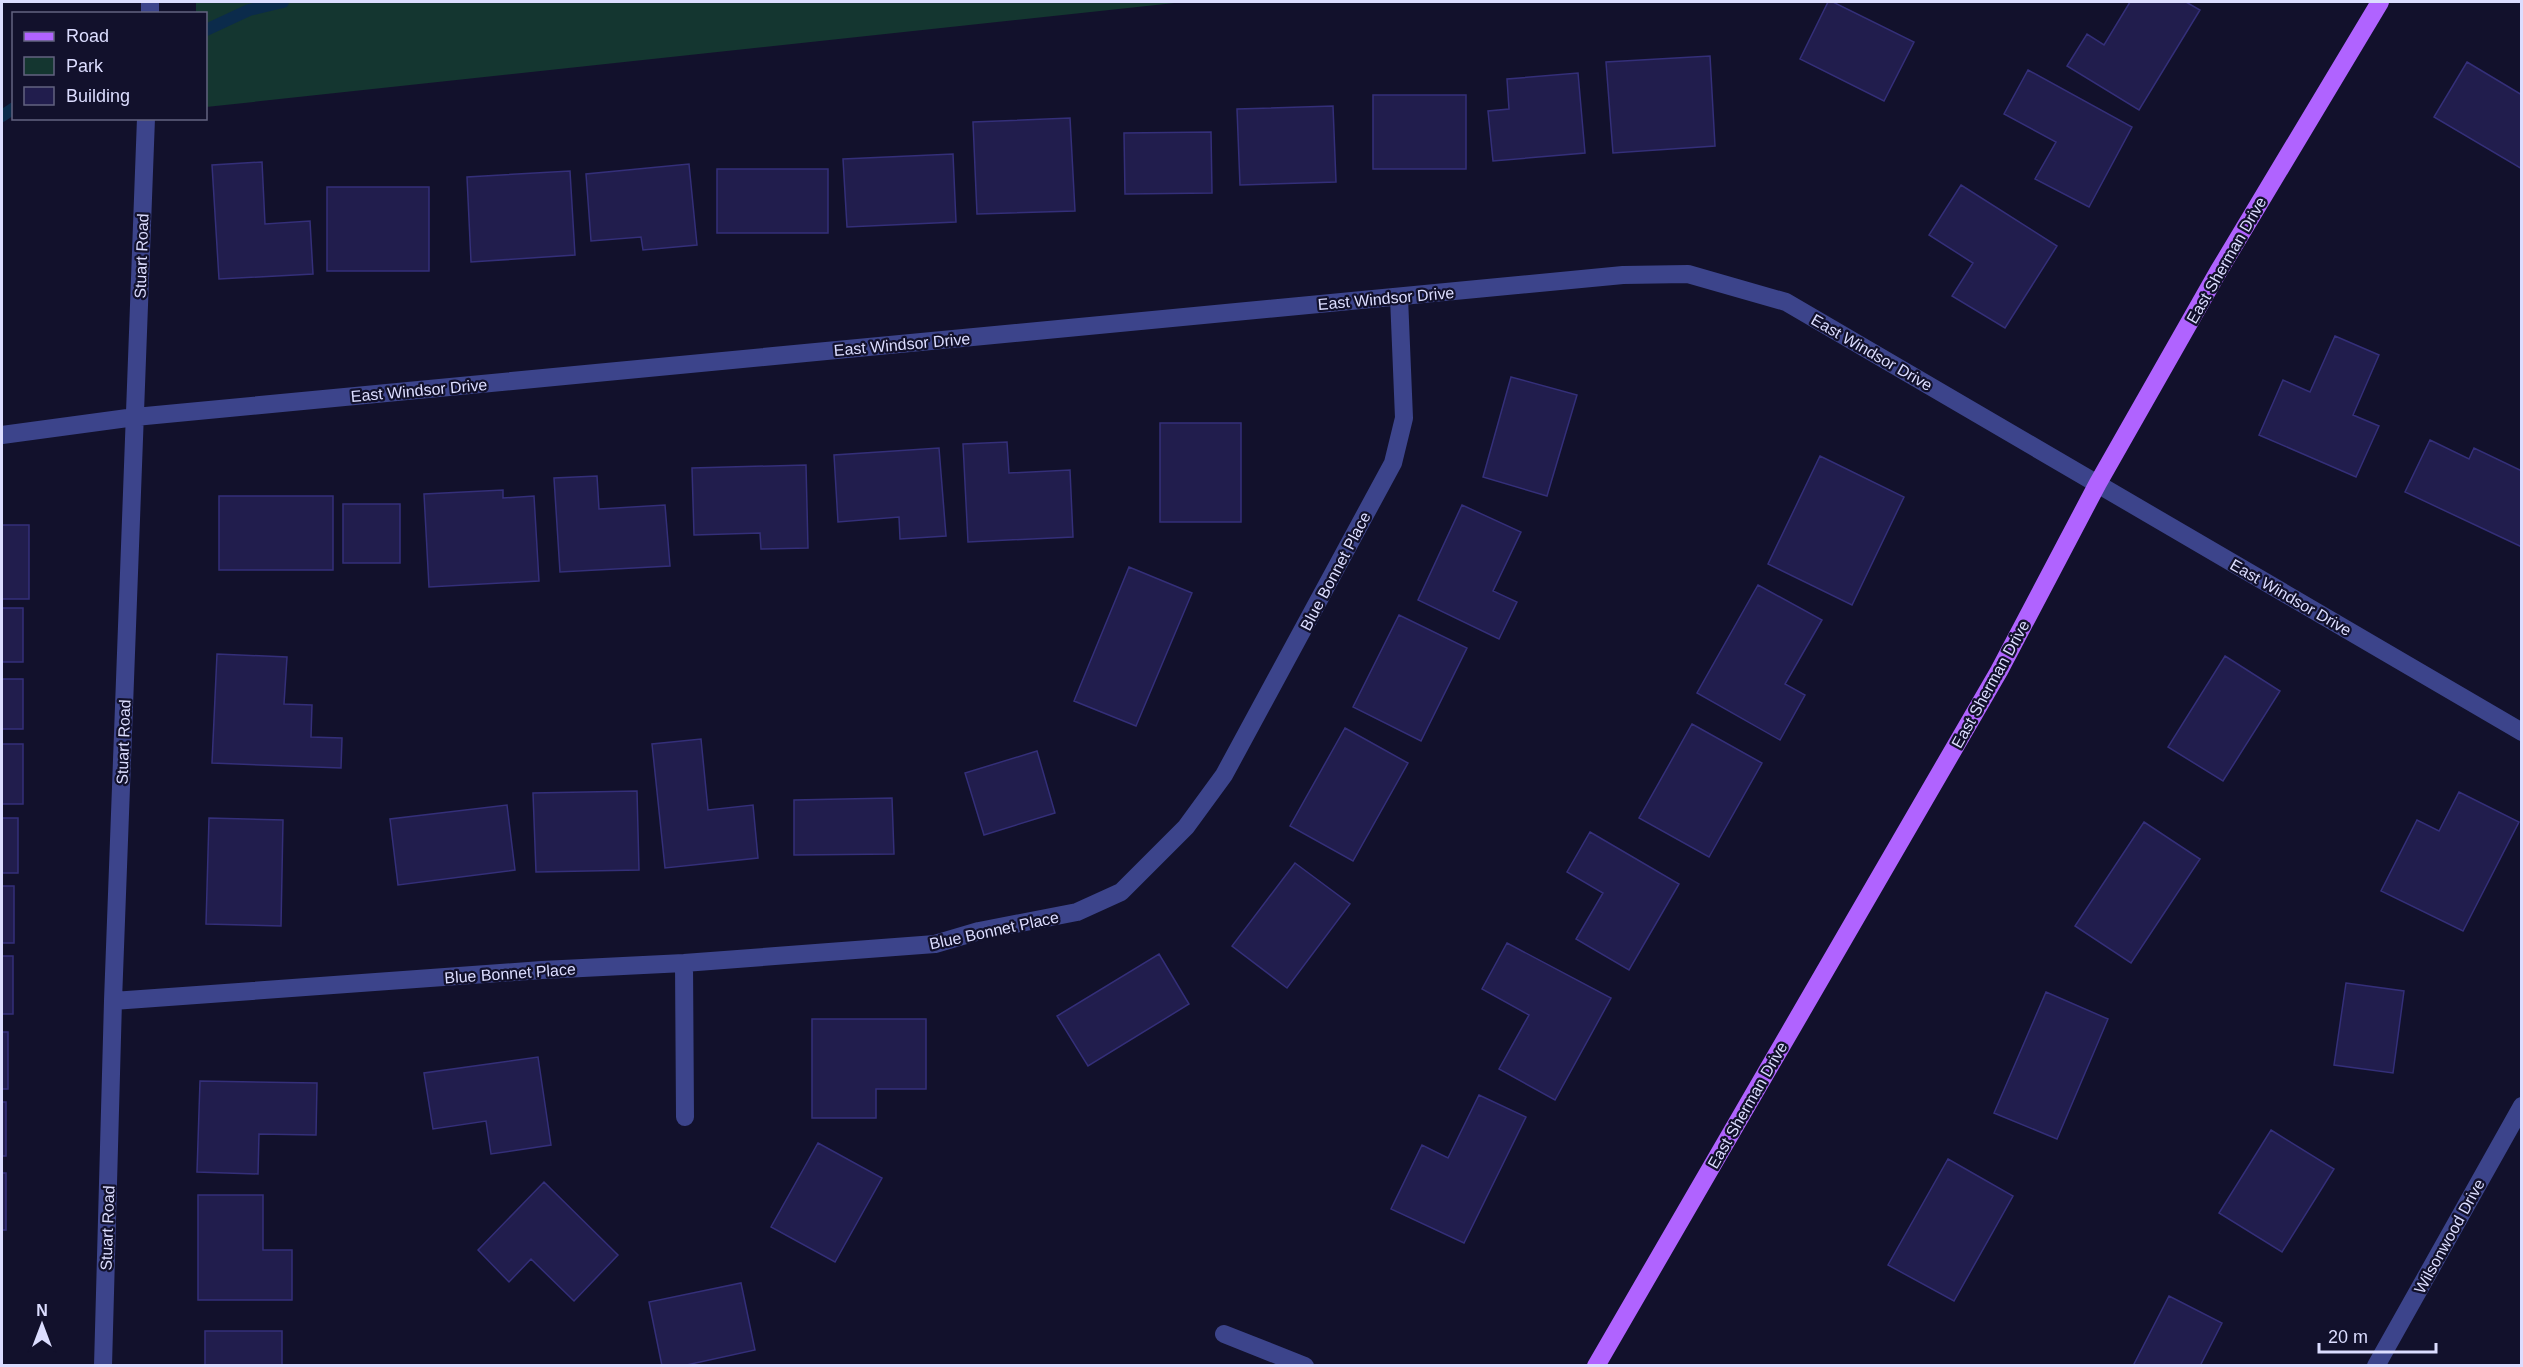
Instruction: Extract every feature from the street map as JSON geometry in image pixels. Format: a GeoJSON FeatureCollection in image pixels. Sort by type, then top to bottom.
{"type":"FeatureCollection","features":[{"type":"Feature","properties":{"kind":"main road","name":"East Sherman Drive"},"geometry":{"type":"LineString","coordinates":[[1596,1365],[1999,671],[2098,483],[2223,263],[2380,2]]}},
{"type":"Feature","properties":{"kind":"street","name":"Stuart Road"},"geometry":{"type":"LineString","coordinates":[[103,1365],[113,1001],[146,120]]}},
{"type":"Feature","properties":{"kind":"street","name":"East Windsor Drive"},"geometry":{"type":"LineString","coordinates":[[2,435],[135,417],[1623,275],[1688,274],[1786,302],[2522,732]]}},
{"type":"Feature","properties":{"kind":"street","name":"Blue Bonnet Place"},"geometry":{"type":"LineString","coordinates":[[113,1001],[935,944],[979,931],[1077,912],[1121,892],[1186,827],[1224,775],[1394,463],[1404,418],[1399,297]]}},
{"type":"Feature","properties":{"kind":"street"},"geometry":{"type":"LineString","coordinates":[[684,963],[685,1117]]}},
{"type":"Feature","properties":{"kind":"street","name":"Wilsonwood Drive"},"geometry":{"type":"LineString","coordinates":[[2376,1365],[2522,1106]]}},
{"type":"Feature","properties":{"kind":"street"},"geometry":{"type":"LineString","coordinates":[[1224,1334],[1305,1365]]}},
{"type":"Feature","properties":{"kind":"green space"},"geometry":{"type":"Polygon","coordinates":[[[196,2],[1184,2],[207,107],[207,12],[196,12],[196,2]]]}},
{"type":"Feature","properties":{"kind":"building"},"geometry":{"type":"Polygon","coordinates":[[[1828,2],[1833,2],[1914,42],[1884,101],[1800,59],[1828,2]]]}},
{"type":"Feature","properties":{"kind":"building"},"geometry":{"type":"Polygon","coordinates":[[[2130,2],[2186,2],[2200,10],[2139,110],[2067,66],[2087,34],[2104,45],[2130,2]]]}},
{"type":"Feature","properties":{"kind":"building"},"geometry":{"type":"Polygon","coordinates":[[[1710,56],[1715,146],[1613,153],[1606,62],[1710,56]]]}},
{"type":"Feature","properties":{"kind":"building"},"geometry":{"type":"Polygon","coordinates":[[[2467,62],[2522,95],[2522,169],[2434,117],[2467,62]]]}},
{"type":"Feature","properties":{"kind":"building"},"geometry":{"type":"Polygon","coordinates":[[[2028,70],[2132,127],[2089,207],[2035,179],[2056,142],[2004,114],[2028,70]]]}},
{"type":"Feature","properties":{"kind":"building"},"geometry":{"type":"Polygon","coordinates":[[[1578,73],[1585,153],[1493,161],[1488,111],[1509,109],[1507,79],[1578,73]]]}},
{"type":"Feature","properties":{"kind":"building"},"geometry":{"type":"Polygon","coordinates":[[[1373,95],[1466,95],[1466,169],[1373,169],[1373,95]]]}},
{"type":"Feature","properties":{"kind":"building"},"geometry":{"type":"Polygon","coordinates":[[[1333,106],[1336,182],[1240,185],[1237,109],[1333,106]]]}},
{"type":"Feature","properties":{"kind":"building"},"geometry":{"type":"Polygon","coordinates":[[[1070,118],[1075,211],[977,214],[973,122],[1070,118]]]}},
{"type":"Feature","properties":{"kind":"building"},"geometry":{"type":"Polygon","coordinates":[[[1211,132],[1212,193],[1125,194],[1124,133],[1211,132]]]}},
{"type":"Feature","properties":{"kind":"building"},"geometry":{"type":"Polygon","coordinates":[[[953,154],[956,222],[847,227],[843,159],[953,154]]]}},
{"type":"Feature","properties":{"kind":"building"},"geometry":{"type":"Polygon","coordinates":[[[262,162],[265,224],[310,221],[313,274],[219,279],[212,165],[262,162]]]}},
{"type":"Feature","properties":{"kind":"building"},"geometry":{"type":"Polygon","coordinates":[[[689,164],[697,245],[643,250],[641,237],[591,241],[586,174],[689,164]]]}},
{"type":"Feature","properties":{"kind":"building"},"geometry":{"type":"Polygon","coordinates":[[[717,169],[828,169],[828,233],[717,233],[717,169]]]}},
{"type":"Feature","properties":{"kind":"building"},"geometry":{"type":"Polygon","coordinates":[[[570,171],[575,255],[471,262],[467,177],[570,171]]]}},
{"type":"Feature","properties":{"kind":"building"},"geometry":{"type":"Polygon","coordinates":[[[1961,185],[2057,246],[2005,328],[1952,296],[1973,263],[1929,235],[1961,185]]]}},
{"type":"Feature","properties":{"kind":"building"},"geometry":{"type":"Polygon","coordinates":[[[327,187],[429,187],[429,271],[327,271],[327,187]]]}},
{"type":"Feature","properties":{"kind":"building"},"geometry":{"type":"Polygon","coordinates":[[[2335,336],[2379,355],[2353,415],[2379,426],[2356,477],[2259,435],[2283,380],[2310,392],[2335,336]]]}},
{"type":"Feature","properties":{"kind":"building"},"geometry":{"type":"Polygon","coordinates":[[[1511,377],[1577,395],[1547,496],[1483,477],[1511,377]]]}},
{"type":"Feature","properties":{"kind":"building"},"geometry":{"type":"Polygon","coordinates":[[[1160,423],[1241,423],[1241,522],[1160,522],[1160,423]]]}},
{"type":"Feature","properties":{"kind":"building"},"geometry":{"type":"Polygon","coordinates":[[[2430,440],[2469,459],[2474,448],[2522,471],[2522,547],[2405,492],[2430,440]]]}},
{"type":"Feature","properties":{"kind":"building"},"geometry":{"type":"Polygon","coordinates":[[[1007,442],[1009,473],[1070,470],[1073,537],[968,542],[963,444],[1007,442]]]}},
{"type":"Feature","properties":{"kind":"building"},"geometry":{"type":"Polygon","coordinates":[[[939,448],[946,536],[900,539],[899,517],[838,522],[834,455],[939,448]]]}},
{"type":"Feature","properties":{"kind":"building"},"geometry":{"type":"Polygon","coordinates":[[[1820,456],[1904,497],[1852,605],[1768,564],[1820,456]]]}},
{"type":"Feature","properties":{"kind":"building"},"geometry":{"type":"Polygon","coordinates":[[[806,465],[808,548],[761,549],[760,533],[694,535],[692,468],[806,465]]]}},
{"type":"Feature","properties":{"kind":"building"},"geometry":{"type":"Polygon","coordinates":[[[597,476],[599,509],[665,505],[670,566],[560,572],[554,478],[597,476]]]}},
{"type":"Feature","properties":{"kind":"building"},"geometry":{"type":"Polygon","coordinates":[[[503,490],[503,498],[534,496],[539,581],[429,587],[424,494],[503,490]]]}},
{"type":"Feature","properties":{"kind":"building"},"geometry":{"type":"Polygon","coordinates":[[[219,496],[333,496],[333,570],[219,570],[219,496]]]}},
{"type":"Feature","properties":{"kind":"building"},"geometry":{"type":"Polygon","coordinates":[[[343,504],[400,504],[400,563],[343,563],[343,504]]]}},
{"type":"Feature","properties":{"kind":"building"},"geometry":{"type":"Polygon","coordinates":[[[1462,505],[1521,532],[1493,591],[1517,602],[1499,639],[1418,600],[1462,505]]]}},
{"type":"Feature","properties":{"kind":"building"},"geometry":{"type":"Polygon","coordinates":[[[2,525],[29,525],[29,599],[2,599],[2,525]]]}},
{"type":"Feature","properties":{"kind":"building"},"geometry":{"type":"Polygon","coordinates":[[[1129,567],[1192,593],[1136,726],[1074,701],[1129,567]]]}},
{"type":"Feature","properties":{"kind":"building"},"geometry":{"type":"Polygon","coordinates":[[[1758,585],[1822,620],[1785,684],[1805,695],[1780,740],[1697,693],[1758,585]]]}},
{"type":"Feature","properties":{"kind":"building"},"geometry":{"type":"Polygon","coordinates":[[[2,608],[23,608],[23,662],[2,662],[2,608]]]}},
{"type":"Feature","properties":{"kind":"building"},"geometry":{"type":"Polygon","coordinates":[[[1399,615],[1467,648],[1421,741],[1353,707],[1399,615]]]}},
{"type":"Feature","properties":{"kind":"building"},"geometry":{"type":"Polygon","coordinates":[[[217,654],[287,657],[284,704],[312,705],[311,737],[342,738],[341,768],[212,763],[217,654]]]}},
{"type":"Feature","properties":{"kind":"building"},"geometry":{"type":"Polygon","coordinates":[[[2225,656],[2280,691],[2223,781],[2168,747],[2225,656]]]}},
{"type":"Feature","properties":{"kind":"building"},"geometry":{"type":"Polygon","coordinates":[[[2,679],[23,679],[23,729],[2,729],[2,679]]]}},
{"type":"Feature","properties":{"kind":"building"},"geometry":{"type":"Polygon","coordinates":[[[1692,724],[1762,763],[1709,857],[1639,818],[1692,724]]]}},
{"type":"Feature","properties":{"kind":"building"},"geometry":{"type":"Polygon","coordinates":[[[1345,728],[1408,763],[1353,861],[1290,826],[1345,728]]]}},
{"type":"Feature","properties":{"kind":"building"},"geometry":{"type":"Polygon","coordinates":[[[701,739],[708,810],[753,805],[758,858],[665,868],[652,744],[701,739]]]}},
{"type":"Feature","properties":{"kind":"building"},"geometry":{"type":"Polygon","coordinates":[[[2,744],[23,744],[23,804],[2,804],[2,744]]]}},
{"type":"Feature","properties":{"kind":"building"},"geometry":{"type":"Polygon","coordinates":[[[1037,751],[1055,813],[984,835],[965,773],[1037,751]]]}},
{"type":"Feature","properties":{"kind":"building"},"geometry":{"type":"Polygon","coordinates":[[[637,791],[639,870],[536,872],[533,793],[637,791]]]}},
{"type":"Feature","properties":{"kind":"building"},"geometry":{"type":"Polygon","coordinates":[[[2459,792],[2519,822],[2463,931],[2381,891],[2417,820],[2439,831],[2459,792]]]}},
{"type":"Feature","properties":{"kind":"building"},"geometry":{"type":"Polygon","coordinates":[[[892,798],[894,854],[794,855],[794,800],[892,798]]]}},
{"type":"Feature","properties":{"kind":"building"},"geometry":{"type":"Polygon","coordinates":[[[507,805],[515,870],[398,885],[390,819],[507,805]]]}},
{"type":"Feature","properties":{"kind":"building"},"geometry":{"type":"Polygon","coordinates":[[[2,818],[18,818],[18,873],[2,873],[2,818]]]}},
{"type":"Feature","properties":{"kind":"building"},"geometry":{"type":"Polygon","coordinates":[[[209,818],[283,820],[281,926],[206,924],[209,818]]]}},
{"type":"Feature","properties":{"kind":"building"},"geometry":{"type":"Polygon","coordinates":[[[2144,822],[2200,859],[2131,963],[2075,926],[2144,822]]]}},
{"type":"Feature","properties":{"kind":"building"},"geometry":{"type":"Polygon","coordinates":[[[1590,832],[1679,884],[1629,970],[1576,939],[1603,893],[1567,872],[1590,832]]]}},
{"type":"Feature","properties":{"kind":"building"},"geometry":{"type":"Polygon","coordinates":[[[1295,863],[1350,904],[1287,988],[1232,946],[1295,863]]]}},
{"type":"Feature","properties":{"kind":"building"},"geometry":{"type":"Polygon","coordinates":[[[2,886],[14,886],[14,943],[2,943],[2,886]]]}},
{"type":"Feature","properties":{"kind":"building"},"geometry":{"type":"Polygon","coordinates":[[[1507,943],[1611,998],[1555,1100],[1499,1069],[1529,1015],[1482,989],[1507,943]]]}},
{"type":"Feature","properties":{"kind":"building"},"geometry":{"type":"Polygon","coordinates":[[[1159,954],[1189,1004],[1088,1066],[1057,1016],[1159,954]]]}},
{"type":"Feature","properties":{"kind":"building"},"geometry":{"type":"Polygon","coordinates":[[[2,956],[13,956],[13,1014],[2,1014],[2,956]]]}},
{"type":"Feature","properties":{"kind":"building"},"geometry":{"type":"Polygon","coordinates":[[[2346,983],[2404,991],[2393,1073],[2334,1065],[2346,983]]]}},
{"type":"Feature","properties":{"kind":"building"},"geometry":{"type":"Polygon","coordinates":[[[2046,992],[2108,1019],[2057,1139],[1994,1113],[2046,992]]]}},
{"type":"Feature","properties":{"kind":"building"},"geometry":{"type":"Polygon","coordinates":[[[812,1019],[926,1019],[926,1089],[876,1089],[876,1118],[812,1118],[812,1019]]]}},
{"type":"Feature","properties":{"kind":"building"},"geometry":{"type":"Polygon","coordinates":[[[2,1032],[8,1032],[8,1089],[2,1089],[2,1032]]]}},
{"type":"Feature","properties":{"kind":"building"},"geometry":{"type":"Polygon","coordinates":[[[538,1057],[551,1145],[491,1154],[486,1121],[433,1129],[424,1073],[538,1057]]]}},
{"type":"Feature","properties":{"kind":"building"},"geometry":{"type":"Polygon","coordinates":[[[200,1081],[317,1083],[316,1135],[259,1134],[258,1174],[197,1172],[200,1081]]]}},
{"type":"Feature","properties":{"kind":"building"},"geometry":{"type":"Polygon","coordinates":[[[1479,1095],[1526,1117],[1464,1243],[1391,1209],[1422,1145],[1448,1158],[1479,1095]]]}},
{"type":"Feature","properties":{"kind":"building"},"geometry":{"type":"Polygon","coordinates":[[[2,1102],[6,1102],[6,1156],[2,1156],[2,1102]]]}},
{"type":"Feature","properties":{"kind":"building"},"geometry":{"type":"Polygon","coordinates":[[[2271,1130],[2334,1169],[2282,1252],[2219,1213],[2271,1130]]]}},
{"type":"Feature","properties":{"kind":"building"},"geometry":{"type":"Polygon","coordinates":[[[818,1143],[882,1178],[835,1262],[771,1227],[818,1143]]]}},
{"type":"Feature","properties":{"kind":"building"},"geometry":{"type":"Polygon","coordinates":[[[1948,1159],[2013,1196],[1954,1301],[1888,1265],[1948,1159]]]}},
{"type":"Feature","properties":{"kind":"building"},"geometry":{"type":"Polygon","coordinates":[[[2,1173],[6,1173],[6,1230],[2,1230],[2,1173]]]}},
{"type":"Feature","properties":{"kind":"building"},"geometry":{"type":"Polygon","coordinates":[[[544,1182],[618,1255],[574,1301],[531,1259],[509,1282],[478,1250],[544,1182]]]}},
{"type":"Feature","properties":{"kind":"building"},"geometry":{"type":"Polygon","coordinates":[[[198,1195],[263,1195],[263,1250],[292,1250],[292,1300],[198,1300],[198,1195]]]}},
{"type":"Feature","properties":{"kind":"building"},"geometry":{"type":"Polygon","coordinates":[[[741,1283],[755,1350],[682,1366],[662,1366],[649,1302],[741,1283]]]}},
{"type":"Feature","properties":{"kind":"building"},"geometry":{"type":"Polygon","coordinates":[[[2169,1296],[2222,1323],[2200,1366],[2133,1366],[2169,1296]]]}},
{"type":"Feature","properties":{"kind":"building"},"geometry":{"type":"Polygon","coordinates":[[[205,1331],[282,1331],[282,1366],[205,1366],[205,1331]]]}},
{"type":"Feature","properties":{"kind":"waterway"},"geometry":{"type":"LineString","coordinates":[[207,30],[249,10],[283,2]]}},
{"type":"Feature","properties":{"kind":"waterway"},"geometry":{"type":"LineString","coordinates":[[2,116],[12,109]]}}]}
